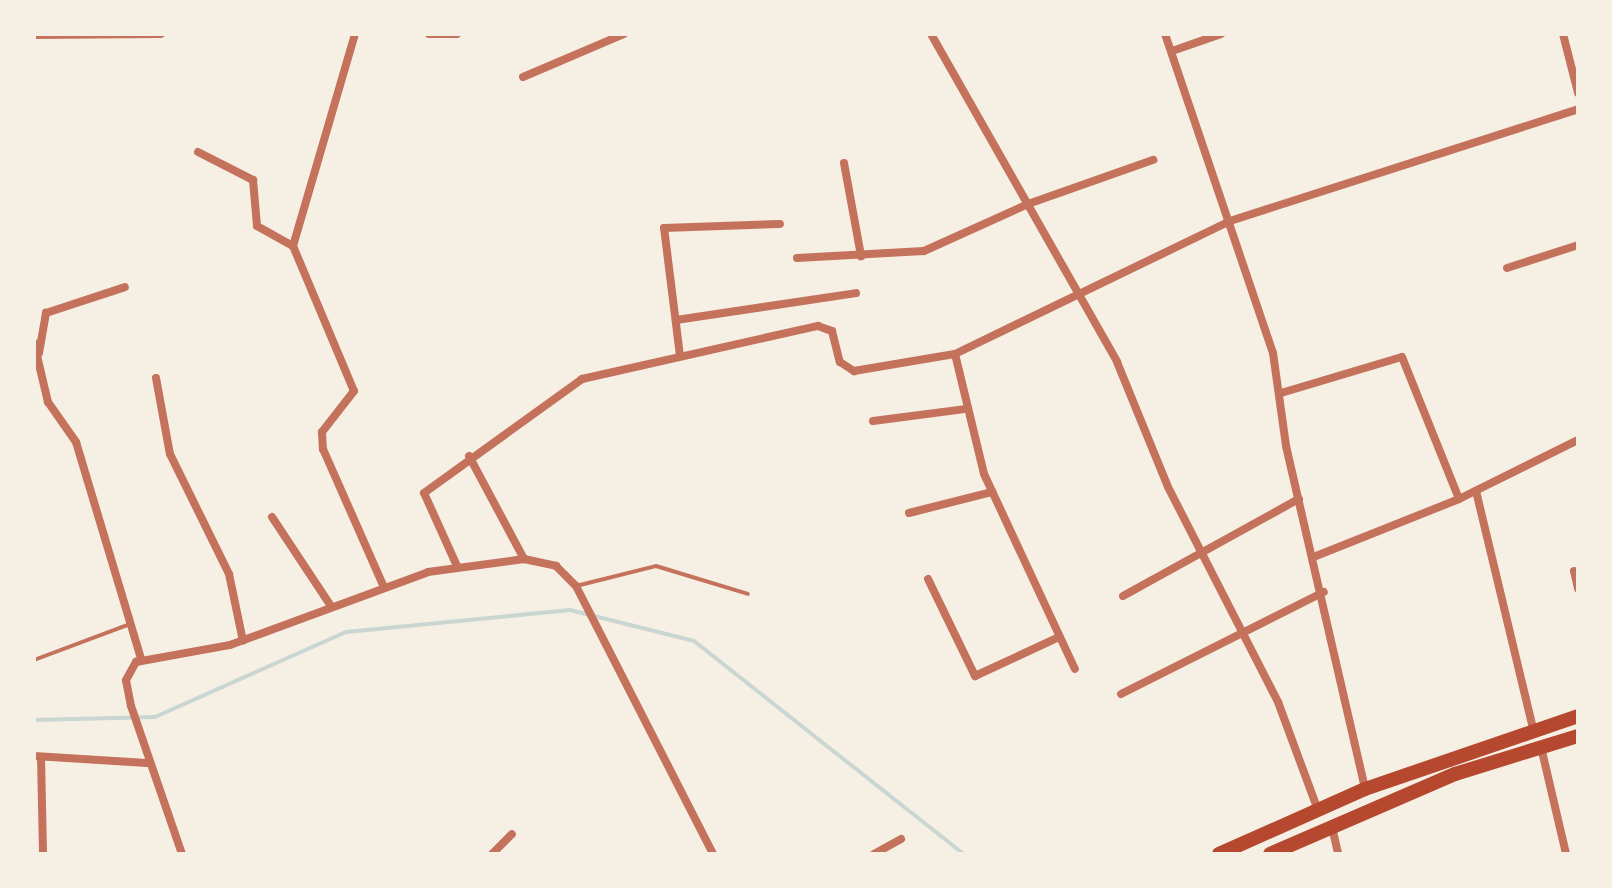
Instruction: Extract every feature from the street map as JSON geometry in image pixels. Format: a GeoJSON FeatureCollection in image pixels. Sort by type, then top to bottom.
{"type":"FeatureCollection","features":[{"type":"Feature","properties":{"kind":"main road"},"geometry":{"type":"LineString","coordinates":[[1219,854],[1365,789],[1578,716]]}},
{"type":"Feature","properties":{"kind":"main road"},"geometry":{"type":"LineString","coordinates":[[1270,854],[1455,774],[1578,736]]}},
{"type":"Feature","properties":{"kind":"street"},"geometry":{"type":"LineString","coordinates":[[34,35],[161,34]]}},
{"type":"Feature","properties":{"kind":"street"},"geometry":{"type":"LineString","coordinates":[[293,246],[355,34]]}},
{"type":"Feature","properties":{"kind":"street"},"geometry":{"type":"LineString","coordinates":[[429,34],[457,34]]}},
{"type":"Feature","properties":{"kind":"street"},"geometry":{"type":"LineString","coordinates":[[523,77],[624,34]]}},
{"type":"Feature","properties":{"kind":"street"},"geometry":{"type":"LineString","coordinates":[[931,34],[1079,294],[1246,630],[1318,810]]}},
{"type":"Feature","properties":{"kind":"street"},"geometry":{"type":"LineString","coordinates":[[1165,34],[1175,50],[1281,393],[1299,499],[1316,556],[1365,789]]}},
{"type":"Feature","properties":{"kind":"street"},"geometry":{"type":"LineString","coordinates":[[1175,50],[1221,34]]}},
{"type":"Feature","properties":{"kind":"street"},"geometry":{"type":"LineString","coordinates":[[1563,34],[1578,93]]}},
{"type":"Feature","properties":{"kind":"street"},"geometry":{"type":"LineString","coordinates":[[457,566],[422,499],[429,484],[565,386],[680,356],[818,326],[832,331],[840,362],[854,371],[955,354],[1230,221],[1578,109]]}},
{"type":"Feature","properties":{"kind":"street"},"geometry":{"type":"LineString","coordinates":[[198,152],[253,180],[257,226],[293,246],[354,391],[322,432],[323,449],[383,585]]}},
{"type":"Feature","properties":{"kind":"street"},"geometry":{"type":"LineString","coordinates":[[797,258],[924,251],[1028,204],[1153,160]]}},
{"type":"Feature","properties":{"kind":"street"},"geometry":{"type":"LineString","coordinates":[[844,163],[861,256]]}},
{"type":"Feature","properties":{"kind":"street"},"geometry":{"type":"LineString","coordinates":[[680,356],[664,228],[780,224]]}},
{"type":"Feature","properties":{"kind":"street"},"geometry":{"type":"LineString","coordinates":[[1507,268],[1578,245]]}},
{"type":"Feature","properties":{"kind":"street"},"geometry":{"type":"LineString","coordinates":[[37,353],[46,313],[125,287]]}},
{"type":"Feature","properties":{"kind":"street"},"geometry":{"type":"LineString","coordinates":[[676,320],[856,293]]}},
{"type":"Feature","properties":{"kind":"street"},"geometry":{"type":"LineString","coordinates":[[34,343],[48,402],[76,442],[141,658]]}},
{"type":"Feature","properties":{"kind":"street"},"geometry":{"type":"LineString","coordinates":[[955,354],[966,409],[992,492],[1075,669]]}},
{"type":"Feature","properties":{"kind":"street"},"geometry":{"type":"LineString","coordinates":[[1281,393],[1402,357],[1459,499]]}},
{"type":"Feature","properties":{"kind":"street"},"geometry":{"type":"LineString","coordinates":[[156,378],[170,454],[229,574],[243,641]]}},
{"type":"Feature","properties":{"kind":"street"},"geometry":{"type":"LineString","coordinates":[[873,421],[966,409]]}},
{"type":"Feature","properties":{"kind":"street"},"geometry":{"type":"LineString","coordinates":[[1316,556],[1459,499],[1578,440]]}},
{"type":"Feature","properties":{"kind":"street"},"geometry":{"type":"LineString","coordinates":[[469,456],[524,559]]}},
{"type":"Feature","properties":{"kind":"street"},"geometry":{"type":"LineString","coordinates":[[1476,491],[1533,729]]}},
{"type":"Feature","properties":{"kind":"street"},"geometry":{"type":"LineString","coordinates":[[909,513],[992,492]]}},
{"type":"Feature","properties":{"kind":"street"},"geometry":{"type":"LineString","coordinates":[[1123,596],[1299,499]]}},
{"type":"Feature","properties":{"kind":"street"},"geometry":{"type":"LineString","coordinates":[[272,517],[331,606]]}},
{"type":"Feature","properties":{"kind":"street"},"geometry":{"type":"LineString","coordinates":[[182,854],[147,763],[131,706],[127,673],[141,658],[243,641],[383,585],[457,566],[524,559],[556,566],[576,586],[713,854]]}},
{"type":"Feature","properties":{"kind":"street"},"geometry":{"type":"LineString","coordinates":[[1574,571],[1578,589]]}},
{"type":"Feature","properties":{"kind":"street"},"geometry":{"type":"LineString","coordinates":[[928,579],[975,676],[1059,637]]}},
{"type":"Feature","properties":{"kind":"street"},"geometry":{"type":"LineString","coordinates":[[1121,694],[1324,592]]}},
{"type":"Feature","properties":{"kind":"street"},"geometry":{"type":"LineString","coordinates":[[1541,747],[1566,854]]}},
{"type":"Feature","properties":{"kind":"street"},"geometry":{"type":"LineString","coordinates":[[43,854],[37,756],[147,763]]}},
{"type":"Feature","properties":{"kind":"street"},"geometry":{"type":"LineString","coordinates":[[1332,827],[1338,854]]}},
{"type":"Feature","properties":{"kind":"street"},"geometry":{"type":"LineString","coordinates":[[492,854],[512,834]]}},
{"type":"Feature","properties":{"kind":"street"},"geometry":{"type":"LineString","coordinates":[[874,854],[901,839]]}},
{"type":"Feature","properties":{"kind":"lane"},"geometry":{"type":"LineString","coordinates":[[576,586],[656,566],[748,594]]}},
{"type":"Feature","properties":{"kind":"lane"},"geometry":{"type":"LineString","coordinates":[[34,660],[130,624]]}},
{"type":"Feature","properties":{"kind":"waterway"},"geometry":{"type":"LineString","coordinates":[[34,720],[155,717],[346,632],[570,610],[694,641],[964,854]]}}]}
